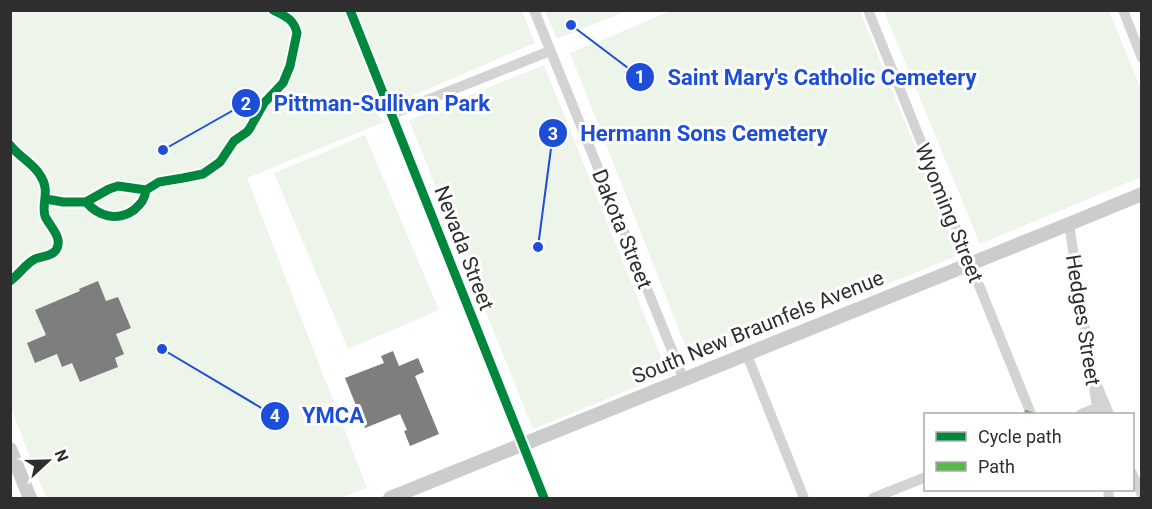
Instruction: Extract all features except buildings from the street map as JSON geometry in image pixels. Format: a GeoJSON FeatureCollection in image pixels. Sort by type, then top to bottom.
{"type":"FeatureCollection","features":[{"type":"Feature","properties":{"kind":"main road","name":"South New Braunfels Avenue"},"geometry":{"type":"LineString","coordinates":[[390,498],[1142,194]]}},
{"type":"Feature","properties":{"kind":"main road"},"geometry":{"type":"LineString","coordinates":[[10,449],[30,498]]}},
{"type":"Feature","properties":{"kind":"street","name":"Nevada Street"},"geometry":{"type":"LineString","coordinates":[[350,10],[544,498]]}},
{"type":"Feature","properties":{"kind":"street","name":"Dakota Street"},"geometry":{"type":"LineString","coordinates":[[534,10],[684,380]]}},
{"type":"Feature","properties":{"kind":"street","name":"Wyoming Street"},"geometry":{"type":"LineString","coordinates":[[868,10],[1031,413]]}},
{"type":"Feature","properties":{"kind":"street"},"geometry":{"type":"LineString","coordinates":[[1122,10],[1142,57]]}},
{"type":"Feature","properties":{"kind":"street"},"geometry":{"type":"LineString","coordinates":[[393,114],[550,51]]}},
{"type":"Feature","properties":{"kind":"street","name":"Hedges Street"},"geometry":{"type":"LineString","coordinates":[[1069,224],[1097,411]]}},
{"type":"Feature","properties":{"kind":"street"},"geometry":{"type":"LineString","coordinates":[[747,355],[804,498]]}},
{"type":"Feature","properties":{"kind":"street"},"geometry":{"type":"LineString","coordinates":[[1090,369],[1109,413]]}},
{"type":"Feature","properties":{"kind":"street"},"geometry":{"type":"LineString","coordinates":[[1134,477],[1142,495]]}},
{"type":"Feature","properties":{"kind":"street"},"geometry":{"type":"LineString","coordinates":[[873,498],[924,478]]}},
{"type":"Feature","properties":{"kind":"shaded area"},"geometry":{"type":"Polygon","coordinates":[[[673,10],[860,11],[959,255],[692,363],[570,53],[673,10]]]}},
{"type":"Feature","properties":{"kind":"shaded area"},"geometry":{"type":"Polygon","coordinates":[[[10,11],[522,11],[535,43],[375,112],[384,122],[247,178],[367,488],[341,498],[46,498],[11,408],[10,11]]]}},
{"type":"Feature","properties":{"kind":"shaded area"},"geometry":{"type":"Polygon","coordinates":[[[545,11],[627,11],[557,39],[545,11]]]}},
{"type":"Feature","properties":{"kind":"shaded area"},"geometry":{"type":"Polygon","coordinates":[[[884,11],[1109,11],[1141,89],[1141,177],[980,244],[884,11]]]}},
{"type":"Feature","properties":{"kind":"shaded area"},"geometry":{"type":"Polygon","coordinates":[[[544,65],[668,374],[533,429],[409,120],[544,65]]]}},
{"type":"Feature","properties":{"kind":"shaded area"},"geometry":{"type":"Polygon","coordinates":[[[365,135],[439,310],[348,349],[274,173],[365,135]]]}},
{"type":"Feature","properties":{"kind":"cycle path"},"geometry":{"type":"LineString","coordinates":[[46,199],[86,202],[118,186],[146,190],[159,182],[203,174],[220,162],[234,141],[247,132],[264,103],[283,83],[290,66],[296,28],[288,18],[273,10]]}},
{"type":"Feature","properties":{"kind":"cycle path"},"geometry":{"type":"LineString","coordinates":[[350,10],[544,498]]}},
{"type":"Feature","properties":{"kind":"cycle path"},"geometry":{"type":"LineString","coordinates":[[10,145],[40,175],[45,186],[45,216],[58,241],[54,252],[31,261],[10,281]]}},
{"type":"Feature","properties":{"kind":"cycle path"},"geometry":{"type":"LineString","coordinates":[[86,202],[102,214],[121,216],[139,206],[146,190]]}},
{"type":"Feature","properties":{"kind":"place","name":"Saint Mary's Catholic Cemetery"},"geometry":{"type":"Point","coordinates":[571,25]}},
{"type":"Feature","properties":{"kind":"place","name":"Pittman-Sullivan Park"},"geometry":{"type":"Point","coordinates":[163,150]}},
{"type":"Feature","properties":{"kind":"place","name":"Hermann Sons Cemetery"},"geometry":{"type":"Point","coordinates":[538,247]}},
{"type":"Feature","properties":{"kind":"place","name":"YMCA"},"geometry":{"type":"Point","coordinates":[162,349]}}]}
